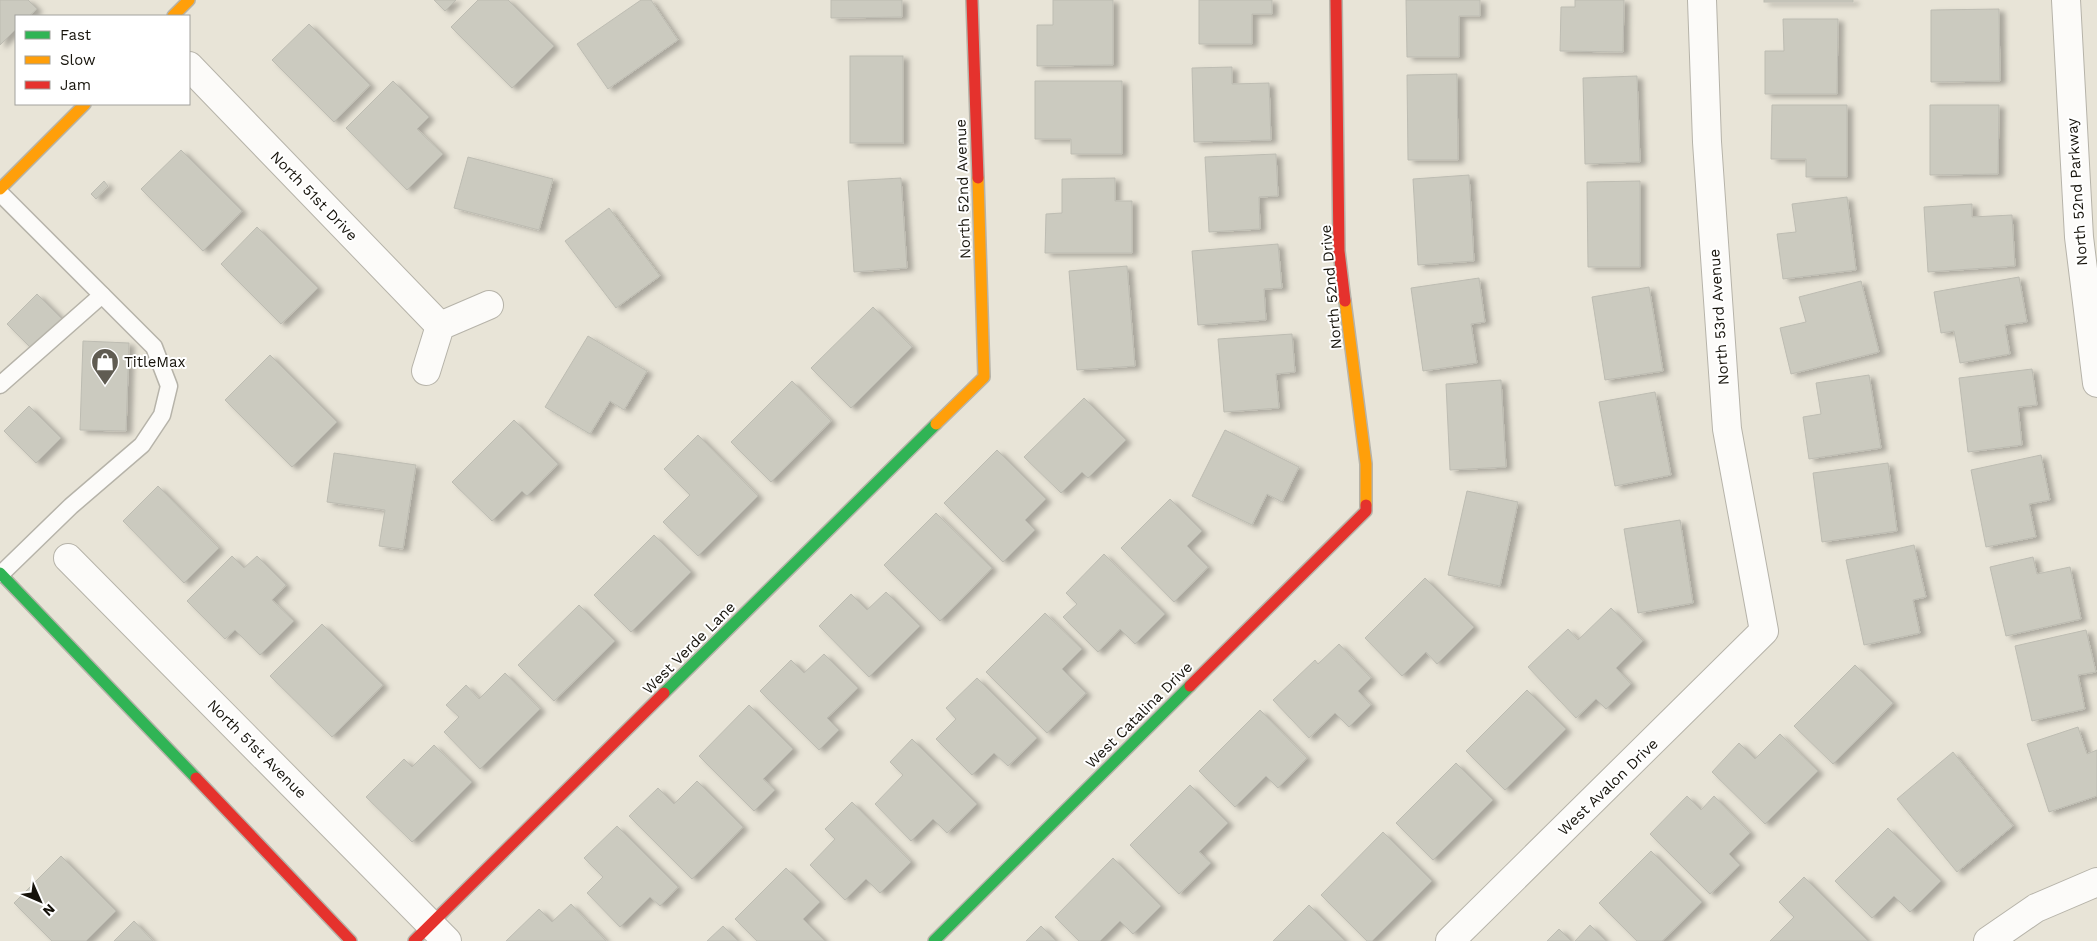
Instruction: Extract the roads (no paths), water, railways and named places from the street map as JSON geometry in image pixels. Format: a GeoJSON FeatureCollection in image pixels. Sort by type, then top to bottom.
{"type":"FeatureCollection","features":[{"type":"Feature","properties":{"kind":"street"},"geometry":{"type":"LineString","coordinates":[[174,15],[189,0]]}},
{"type":"Feature","properties":{"kind":"street","name":"North 52nd Avenue"},"geometry":{"type":"LineString","coordinates":[[972,0],[984,377]]}},
{"type":"Feature","properties":{"kind":"street","name":"North 52nd Drive"},"geometry":{"type":"LineString","coordinates":[[1336,0],[1339,251],[1366,464],[1366,511]]}},
{"type":"Feature","properties":{"kind":"street","name":"North 53rd Avenue"},"geometry":{"type":"LineString","coordinates":[[1702,0],[1707,142],[1727,429],[1764,631]]}},
{"type":"Feature","properties":{"kind":"street","name":"North 52nd Parkway"},"geometry":{"type":"LineString","coordinates":[[2066,0],[2079,237],[2097,383]]}},
{"type":"Feature","properties":{"kind":"street","name":"North 51st Drive"},"geometry":{"type":"LineString","coordinates":[[190,67],[440,326]]}},
{"type":"Feature","properties":{"kind":"street"},"geometry":{"type":"LineString","coordinates":[[0,188],[84,105]]}},
{"type":"Feature","properties":{"kind":"street"},"geometry":{"type":"LineString","coordinates":[[426,371],[440,326],[489,305]]}},
{"type":"Feature","properties":{"kind":"street","name":"West Verde Lane"},"geometry":{"type":"LineString","coordinates":[[430,936],[984,377]]}},
{"type":"Feature","properties":{"kind":"street","name":"West Catalina Drive"},"geometry":{"type":"LineString","coordinates":[[934,941],[1366,511]]}},
{"type":"Feature","properties":{"kind":"street","name":"North 51st Avenue"},"geometry":{"type":"LineString","coordinates":[[68,558],[430,936]]}},
{"type":"Feature","properties":{"kind":"street"},"geometry":{"type":"LineString","coordinates":[[1,574],[351,941]]}},
{"type":"Feature","properties":{"kind":"street","name":"West Avalon Drive"},"geometry":{"type":"LineString","coordinates":[[1450,941],[1764,631]]}},
{"type":"Feature","properties":{"kind":"street"},"geometry":{"type":"LineString","coordinates":[[1988,941],[2036,908],[2097,882]]}},
{"type":"Feature","properties":{"kind":"lane"},"geometry":{"type":"LineString","coordinates":[[0,193],[154,347],[169,386],[162,415],[142,445],[71,506],[1,574]]}},
{"type":"Feature","properties":{"kind":"lane"},"geometry":{"type":"LineString","coordinates":[[3,377],[102,295]]}},
{"type":"Feature","properties":{"kind":"place","name":"TitleMax"},"geometry":{"type":"Point","coordinates":[105,386]}}]}
